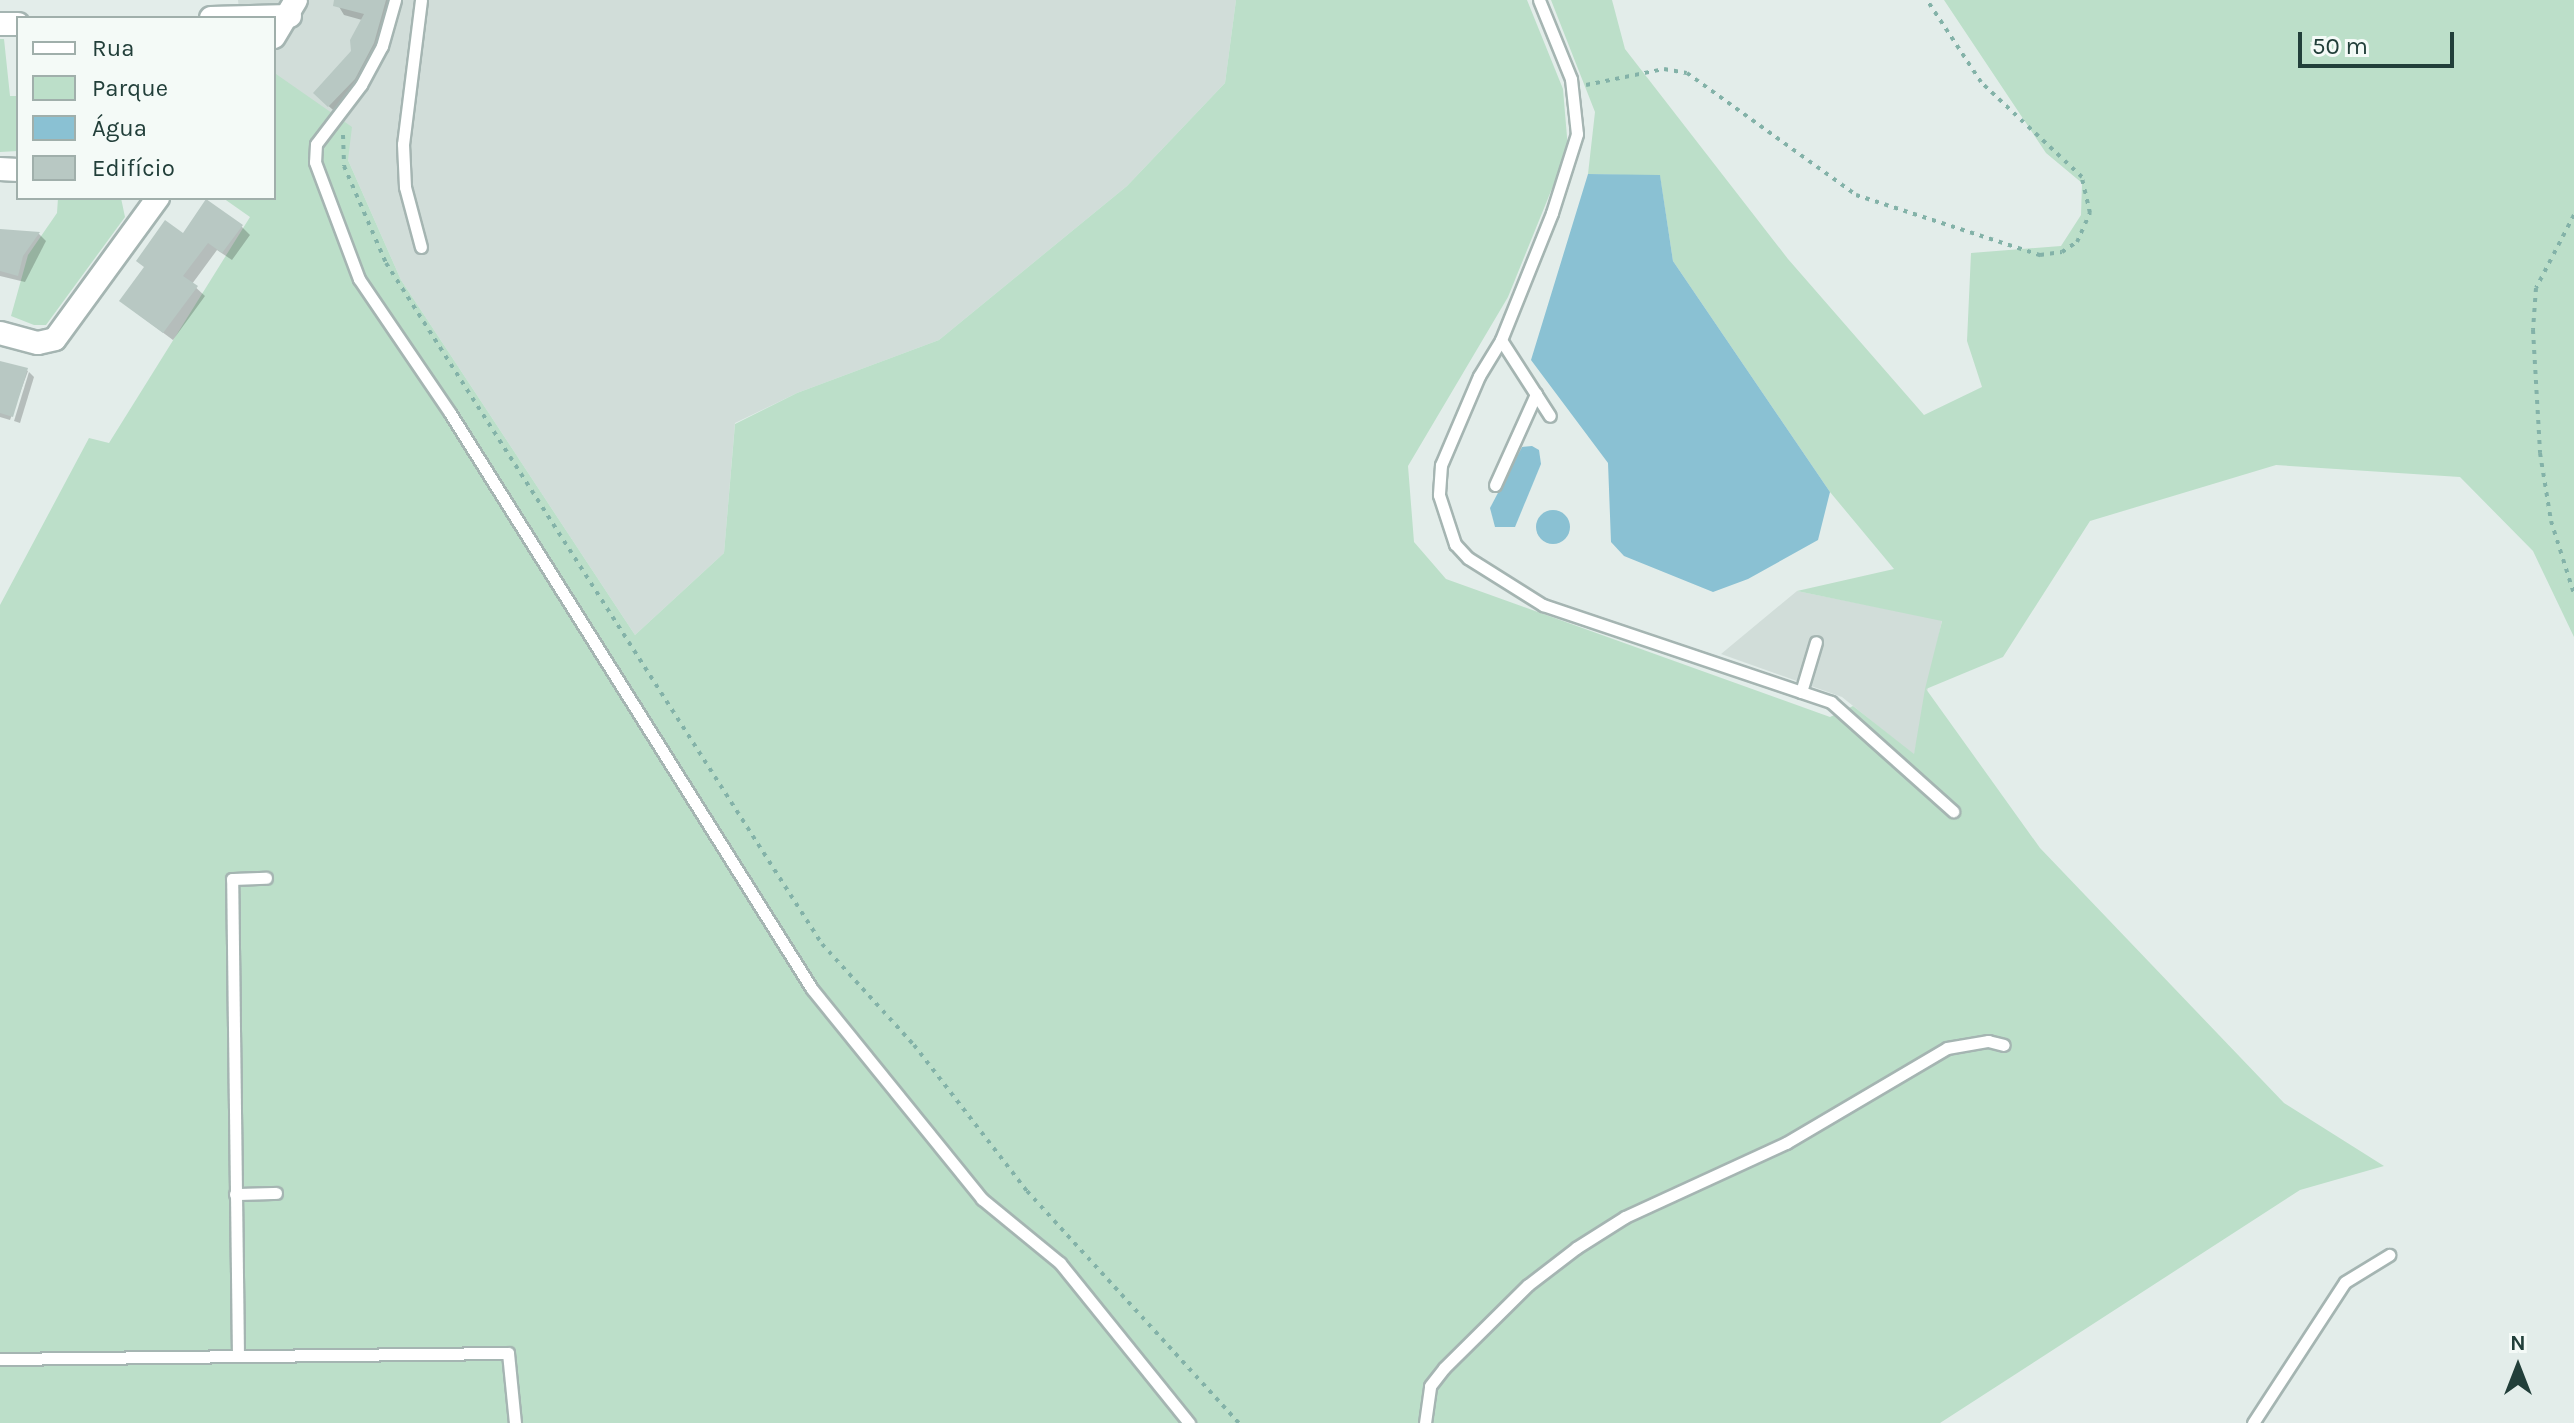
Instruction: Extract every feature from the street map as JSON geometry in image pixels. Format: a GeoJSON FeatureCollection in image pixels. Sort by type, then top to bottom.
{"type":"FeatureCollection","features":[{"type":"Feature","properties":{"kind":"street"},"geometry":{"type":"LineString","coordinates":[[227,16],[293,8]]}},
{"type":"Feature","properties":{"kind":"street"},"geometry":{"type":"LineString","coordinates":[[276,34],[293,8]]}},
{"type":"Feature","properties":{"kind":"street"},"geometry":{"type":"LineString","coordinates":[[0,333],[38,343],[55,339],[157,200]]}},
{"type":"Feature","properties":{"kind":"lane"},"geometry":{"type":"LineString","coordinates":[[395,0],[382,46],[349,100],[320,135],[315,162],[359,279],[458,426],[812,989],[982,1199],[1060,1263],[1189,1423]]}},
{"type":"Feature","properties":{"kind":"lane"},"geometry":{"type":"LineString","coordinates":[[421,0],[403,144],[405,187],[421,247]]}},
{"type":"Feature","properties":{"kind":"lane"},"geometry":{"type":"LineString","coordinates":[[1539,0],[1572,88],[1577,134],[1552,213],[1501,340],[1479,376],[1441,465],[1439,495],[1455,544],[1468,558],[1543,605],[1831,702],[1953,811]]}},
{"type":"Feature","properties":{"kind":"lane"},"geometry":{"type":"LineString","coordinates":[[1501,340],[1550,416]]}},
{"type":"Feature","properties":{"kind":"lane"},"geometry":{"type":"LineString","coordinates":[[1495,485],[1536,394]]}},
{"type":"Feature","properties":{"kind":"lane"},"geometry":{"type":"LineString","coordinates":[[1801,692],[1816,642]]}},
{"type":"Feature","properties":{"kind":"lane"},"geometry":{"type":"LineString","coordinates":[[238,1356],[232,879],[266,878]]}},
{"type":"Feature","properties":{"kind":"lane"},"geometry":{"type":"LineString","coordinates":[[1425,1423],[1430,1386],[1444,1368],[1528,1285],[1576,1248],[1625,1217],[1786,1143],[1947,1048],[1988,1041],[2004,1045]]}},
{"type":"Feature","properties":{"kind":"lane"},"geometry":{"type":"LineString","coordinates":[[235,1194],[276,1193]]}},
{"type":"Feature","properties":{"kind":"lane"},"geometry":{"type":"LineString","coordinates":[[2253,1423],[2345,1282],[2389,1255]]}},
{"type":"Feature","properties":{"kind":"lane"},"geometry":{"type":"LineString","coordinates":[[0,1359],[508,1353],[515,1423]]}},
{"type":"Feature","properties":{"kind":"path"},"geometry":{"type":"LineString","coordinates":[[1572,88],[1664,69],[1687,73],[1856,195],[2040,255],[2062,252],[2077,242],[2090,213],[2082,177],[1981,82],[1927,0]]}},
{"type":"Feature","properties":{"kind":"path"},"geometry":{"type":"LineString","coordinates":[[349,100],[344,166],[386,263],[822,944],[914,1045],[1027,1191],[1239,1423]]}},
{"type":"Feature","properties":{"kind":"path"},"geometry":{"type":"LineString","coordinates":[[2574,215],[2536,288],[2535,391],[2551,521],[2574,594]]}},
{"type":"Feature","properties":{"kind":"shaded area"},"geometry":{"type":"Polygon","coordinates":[[[238,0],[1236,0],[1225,83],[1127,186],[939,340],[797,393],[735,423],[724,553],[635,635],[401,280],[348,160],[0,1423],[276,200],[276,16],[240,16],[238,0]]]}},
{"type":"Feature","properties":{"kind":"shaded area"},"geometry":{"type":"Polygon","coordinates":[[[1797,591],[1942,620],[1914,755],[1842,697],[1721,654],[1797,591]]]}},
{"type":"Feature","properties":{"kind":"green space"},"geometry":{"type":"Polygon","coordinates":[[[1236,0],[1527,0],[1563,89],[1568,149],[1508,297],[1408,466],[1414,542],[1446,579],[1830,717],[1853,706],[1914,754],[1925,689],[1942,621],[1797,591],[1894,569],[1830,492],[1673,261],[1660,176],[1588,174],[1595,112],[1551,0],[1612,0],[1625,49],[1788,259],[1924,415],[1982,387],[1967,341],[1971,253],[2061,246],[2081,215],[2082,183],[2046,153],[1944,0],[2574,0],[2574,637],[2533,551],[2460,477],[2276,465],[2090,521],[2003,657],[1926,689],[2040,848],[2284,1103],[2384,1166],[2300,1190],[1940,1423],[0,1423],[0,605],[89,438],[109,443],[250,217],[226,200],[276,200],[276,74],[352,127],[348,160],[401,280],[635,635],[724,553],[735,424],[797,393],[939,340],[1127,186],[1225,83],[1236,0]]]}},
{"type":"Feature","properties":{"kind":"green space"},"geometry":{"type":"Polygon","coordinates":[[[0,39],[4,39],[10,96],[16,96],[16,151],[0,152],[0,39]]]}},
{"type":"Feature","properties":{"kind":"green space"},"geometry":{"type":"Polygon","coordinates":[[[58,200],[121,200],[125,217],[46,325],[34,325],[11,316],[28,255],[57,213],[58,200]]]}},
{"type":"Feature","properties":{"kind":"water"},"geometry":{"type":"Polygon","coordinates":[[[1588,174],[1660,175],[1673,261],[1830,492],[1818,540],[1748,579],[1713,592],[1624,556],[1611,542],[1608,463],[1531,360],[1588,174]]]}},
{"type":"Feature","properties":{"kind":"water"},"geometry":{"type":"Polygon","coordinates":[[[1532,446],[1539,450],[1541,464],[1515,527],[1495,527],[1490,508],[1522,447],[1532,446]]]}},
{"type":"Feature","properties":{"kind":"water"},"geometry":{"type":"Polygon","coordinates":[[[1553,510],[1565,515],[1570,527],[1565,539],[1553,544],[1541,539],[1536,527],[1541,515],[1553,510]]]}},
{"type":"Feature","properties":{"kind":"building"},"geometry":{"type":"Polygon","coordinates":[[[334,0],[386,0],[374,43],[355,79],[328,107],[313,93],[351,51],[350,40],[364,14],[333,6],[334,0]]]}},
{"type":"Feature","properties":{"kind":"building"},"geometry":{"type":"Polygon","coordinates":[[[205,200],[243,225],[222,253],[208,243],[183,276],[198,286],[163,333],[119,301],[144,267],[136,261],[165,220],[183,233],[205,200]]]}},
{"type":"Feature","properties":{"kind":"building"},"geometry":{"type":"Polygon","coordinates":[[[0,229],[40,232],[23,256],[18,276],[0,271],[0,229]]]}},
{"type":"Feature","properties":{"kind":"building"},"geometry":{"type":"Polygon","coordinates":[[[0,361],[28,368],[13,417],[0,413],[0,361]]]}}]}
